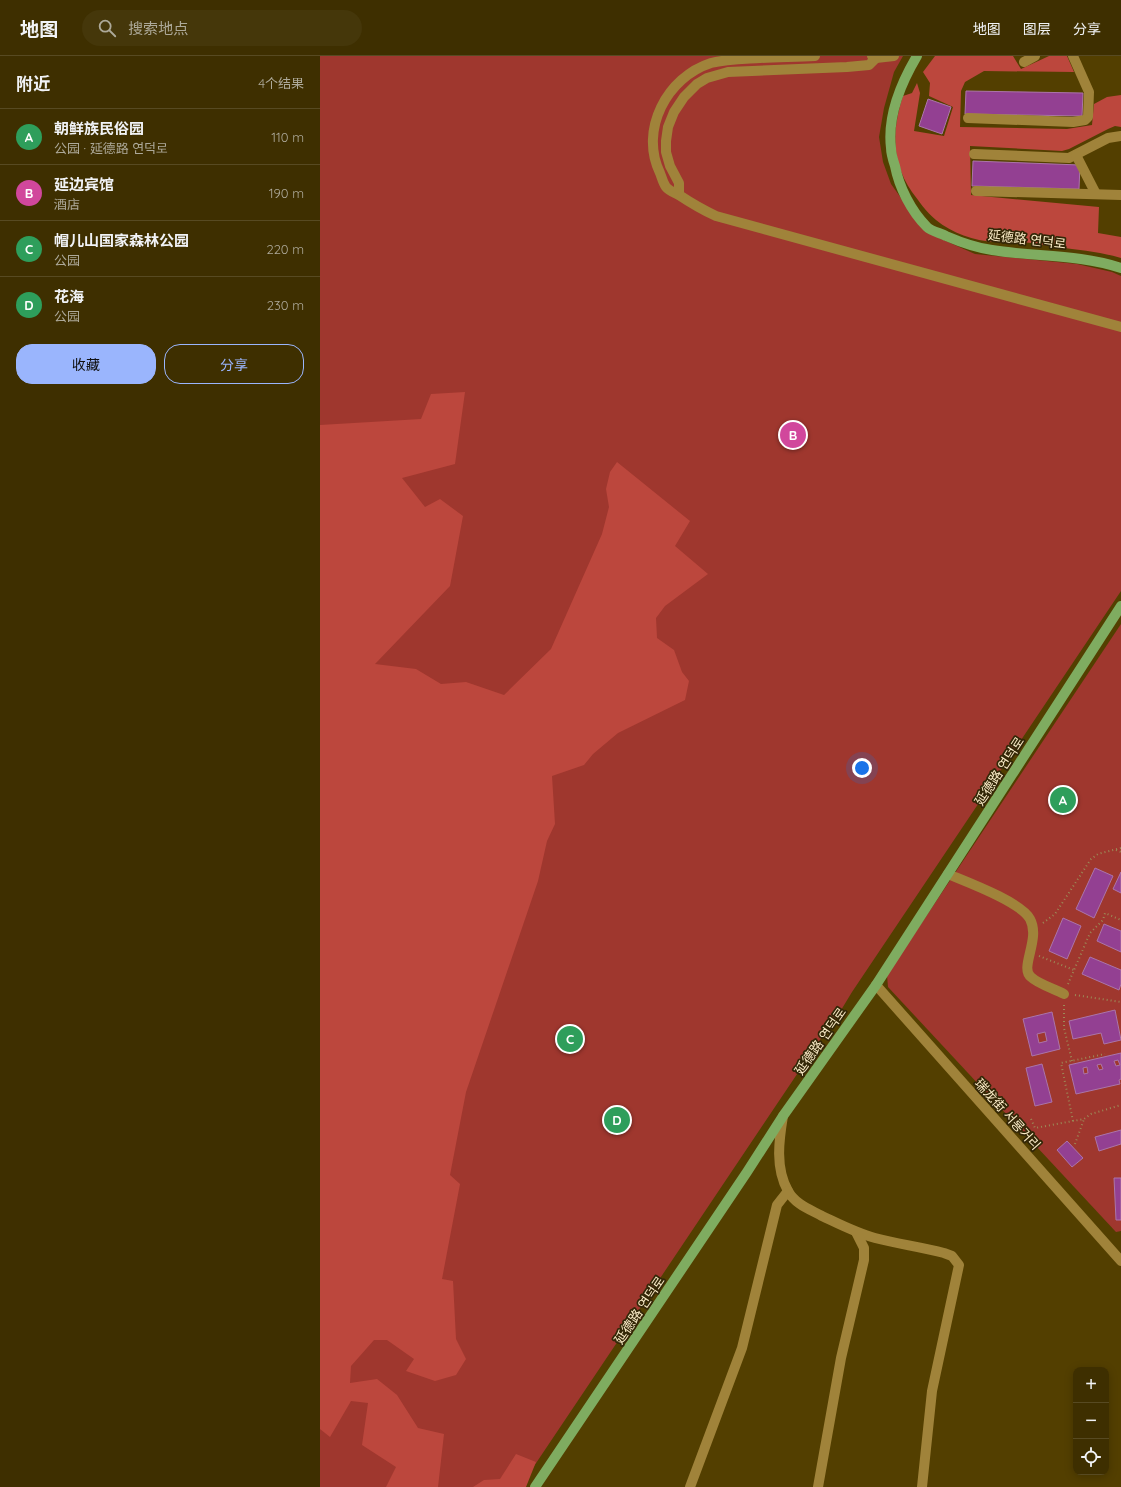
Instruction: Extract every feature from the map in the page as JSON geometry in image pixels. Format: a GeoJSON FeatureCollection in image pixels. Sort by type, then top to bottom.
{"type":"FeatureCollection","features":[{"type":"Feature","properties":{"kind":"main road","name":"延德路 연덕로"},"geometry":{"type":"LineString","coordinates":[[917,56],[907,74],[898,96],[892,118],[891,147],[896,174],[909,203],[927,228],[954,239],[990,250],[1080,258],[1106,263],[1121,268]]}},
{"type":"Feature","properties":{"kind":"main road","name":"延德路 연덕로"},"geometry":{"type":"LineString","coordinates":[[535,1487],[783,1116],[876,985],[1121,606]]}},
{"type":"Feature","properties":{"kind":"street"},"geometry":{"type":"LineString","coordinates":[[815,56],[733,59],[711,64],[683,78],[672,89],[664,101],[656,119],[653,136],[653,152],[657,169],[666,188],[700,209],[716,216],[1121,327]]}},
{"type":"Feature","properties":{"kind":"street"},"geometry":{"type":"LineString","coordinates":[[679,195],[679,184],[670,166],[666,152],[667,134],[674,112],[684,97],[697,84],[707,78],[728,72],[847,67],[869,64],[874,57],[894,56]]}},
{"type":"Feature","properties":{"kind":"street"},"geometry":{"type":"LineString","coordinates":[[1024,62],[1035,56]]}},
{"type":"Feature","properties":{"kind":"street"},"geometry":{"type":"LineString","coordinates":[[968,118],[1073,122],[1085,120],[1088,117],[1089,92],[1073,56]]}},
{"type":"Feature","properties":{"kind":"street"},"geometry":{"type":"LineString","coordinates":[[974,154],[1062,158],[1076,155],[1108,138],[1121,136]]}},
{"type":"Feature","properties":{"kind":"street"},"geometry":{"type":"LineString","coordinates":[[1076,155],[1096,194]]}},
{"type":"Feature","properties":{"kind":"street"},"geometry":{"type":"LineString","coordinates":[[976,191],[1121,195]]}},
{"type":"Feature","properties":{"kind":"street"},"geometry":{"type":"LineString","coordinates":[[948,874],[1008,901],[1022,909],[1030,919],[1034,940],[1026,966],[1027,972],[1031,978],[1064,994]]}},
{"type":"Feature","properties":{"kind":"street","name":"瑞龙街 서룡거리"},"geometry":{"type":"LineString","coordinates":[[876,985],[1121,1260]]}},
{"type":"Feature","properties":{"kind":"street"},"geometry":{"type":"LineString","coordinates":[[783,1116],[779,1144],[783,1179],[788,1191],[798,1202],[806,1208],[856,1232],[944,1253],[952,1256],[959,1265],[932,1391],[922,1487]]}},
{"type":"Feature","properties":{"kind":"street"},"geometry":{"type":"LineString","coordinates":[[690,1487],[742,1348],[777,1204],[788,1191]]}},
{"type":"Feature","properties":{"kind":"street"},"geometry":{"type":"LineString","coordinates":[[818,1487],[841,1358],[864,1260],[864,1248],[856,1232]]}},
{"type":"Feature","properties":{"kind":"path"},"geometry":{"type":"LineString","coordinates":[[1033,929],[1047,921],[1055,914],[1091,859],[1098,854],[1121,848]]}},
{"type":"Feature","properties":{"kind":"path"},"geometry":{"type":"LineString","coordinates":[[1115,849],[1121,852]]}},
{"type":"Feature","properties":{"kind":"path"},"geometry":{"type":"LineString","coordinates":[[1072,1061],[1064,1028],[1064,994],[1090,933],[1103,920],[1105,913],[1121,920]]}},
{"type":"Feature","properties":{"kind":"path"},"geometry":{"type":"LineString","coordinates":[[1031,953],[1074,970]]}},
{"type":"Feature","properties":{"kind":"path"},"geometry":{"type":"LineString","coordinates":[[1064,994],[1121,1002]]}},
{"type":"Feature","properties":{"kind":"path"},"geometry":{"type":"LineString","coordinates":[[1073,1121],[1061,1063],[1105,1054]]}},
{"type":"Feature","properties":{"kind":"path"},"geometry":{"type":"LineString","coordinates":[[1031,1119],[1035,1128],[1084,1119],[1091,1114],[1121,1105]]}},
{"type":"Feature","properties":{"kind":"path"},"geometry":{"type":"LineString","coordinates":[[1075,1144],[1084,1119]]}},
{"type":"Feature","properties":{"kind":"shaded area"},"geometry":{"type":"Polygon","coordinates":[[[320,56],[903,56],[894,72],[884,108],[879,137],[883,162],[891,184],[919,223],[939,238],[975,254],[1077,264],[1112,272],[1121,276],[1121,591],[852,992],[832,1025],[830,1025],[520,1487],[320,1487],[320,56]]]}},
{"type":"Feature","properties":{"kind":"shaded area"},"geometry":{"type":"Polygon","coordinates":[[[935,56],[1013,56],[1021,69],[1049,56],[1067,56],[1074,72],[984,71],[965,82],[961,91],[960,127],[1067,129],[1092,125],[1094,104],[1107,97],[1121,95],[1121,127],[1115,126],[1069,149],[1062,151],[970,146],[971,195],[1099,207],[1098,233],[1121,237],[1121,258],[1026,242],[979,240],[964,236],[949,229],[929,214],[905,181],[897,157],[895,133],[903,96],[912,93],[917,83],[920,93],[914,131],[944,136],[953,107],[929,96],[930,83],[923,72],[935,56]]]}},
{"type":"Feature","properties":{"kind":"shaded area"},"geometry":{"type":"Polygon","coordinates":[[[465,392],[455,464],[402,478],[425,507],[440,499],[463,516],[450,586],[375,664],[416,669],[441,684],[466,682],[504,695],[551,649],[602,534],[609,507],[606,489],[610,472],[617,462],[690,521],[675,546],[708,574],[665,606],[656,618],[657,638],[674,650],[682,672],[689,681],[685,700],[618,733],[593,754],[584,765],[552,776],[555,824],[547,841],[538,881],[466,1092],[450,1175],[460,1184],[442,1279],[453,1281],[456,1339],[466,1359],[456,1375],[435,1381],[406,1371],[414,1359],[387,1340],[374,1340],[351,1366],[350,1383],[377,1379],[397,1395],[418,1428],[444,1434],[438,1487],[386,1487],[396,1467],[362,1445],[368,1403],[351,1401],[330,1437],[320,1429],[320,425],[421,419],[431,394],[465,392]]]}},
{"type":"Feature","properties":{"kind":"shaded area"},"geometry":{"type":"Polygon","coordinates":[[[1121,624],[1121,1231],[1116,1232],[888,987],[887,975],[1121,624]]]}},
{"type":"Feature","properties":{"kind":"shaded area"},"geometry":{"type":"Polygon","coordinates":[[[516,1454],[536,1462],[526,1487],[473,1487],[484,1480],[500,1479],[516,1454]]]}},
{"type":"Feature","properties":{"kind":"building"},"geometry":{"type":"Polygon","coordinates":[[[966,91],[1083,93],[1082,116],[965,114],[966,91]]]}},
{"type":"Feature","properties":{"kind":"building"},"geometry":{"type":"Polygon","coordinates":[[[928,99],[951,107],[942,134],[919,126],[928,99]]]}},
{"type":"Feature","properties":{"kind":"building"},"geometry":{"type":"Polygon","coordinates":[[[973,161],[1080,165],[1079,189],[972,186],[973,161]]]}},
{"type":"Feature","properties":{"kind":"building"},"geometry":{"type":"Polygon","coordinates":[[[1095,868],[1113,876],[1094,918],[1076,909],[1095,868]]]}},
{"type":"Feature","properties":{"kind":"building"},"geometry":{"type":"Polygon","coordinates":[[[1121,872],[1121,893],[1113,889],[1121,872]]]}},
{"type":"Feature","properties":{"kind":"building"},"geometry":{"type":"Polygon","coordinates":[[[1063,918],[1081,926],[1067,959],[1049,951],[1063,918]]]}},
{"type":"Feature","properties":{"kind":"building"},"geometry":{"type":"Polygon","coordinates":[[[1104,924],[1121,931],[1121,952],[1097,941],[1104,924]]]}},
{"type":"Feature","properties":{"kind":"building"},"geometry":{"type":"Polygon","coordinates":[[[1090,957],[1121,970],[1121,984],[1119,990],[1082,974],[1090,957]]]}},
{"type":"Feature","properties":{"kind":"building"},"geometry":{"type":"Polygon","coordinates":[[[1115,1010],[1121,1040],[1104,1044],[1101,1033],[1073,1039],[1069,1021],[1115,1010]]]}},
{"type":"Feature","properties":{"kind":"building"},"geometry":{"type":"Polygon","coordinates":[[[1052,1012],[1060,1049],[1032,1056],[1023,1019],[1052,1012]],[[1045,1032],[1037,1034],[1039,1043],[1047,1041],[1045,1032]]]}},
{"type":"Feature","properties":{"kind":"building"},"geometry":{"type":"Polygon","coordinates":[[[1121,1053],[1120,1084],[1076,1094],[1069,1065],[1121,1053]],[[1118,1060],[1114,1061],[1116,1066],[1120,1065],[1118,1060]],[[1101,1064],[1097,1065],[1099,1070],[1103,1069],[1101,1064]],[[1087,1067],[1083,1068],[1084,1074],[1088,1073],[1087,1067]]]}},
{"type":"Feature","properties":{"kind":"building"},"geometry":{"type":"Polygon","coordinates":[[[1042,1064],[1052,1102],[1035,1106],[1026,1068],[1042,1064]]]}},
{"type":"Feature","properties":{"kind":"building"},"geometry":{"type":"Polygon","coordinates":[[[1121,1130],[1121,1144],[1099,1151],[1095,1137],[1121,1130]]]}},
{"type":"Feature","properties":{"kind":"building"},"geometry":{"type":"Polygon","coordinates":[[[1067,1141],[1083,1158],[1072,1167],[1057,1150],[1067,1141]]]}},
{"type":"Feature","properties":{"kind":"building"},"geometry":{"type":"Polygon","coordinates":[[[1114,1178],[1121,1178],[1121,1220],[1116,1220],[1114,1178]]]}},
{"type":"Feature","properties":{"kind":"place","name":"延边宾馆"},"geometry":{"type":"Point","coordinates":[793,435]}},
{"type":"Feature","properties":{"kind":"place","name":"朝鲜族民俗园"},"geometry":{"type":"Point","coordinates":[1063,800]}},
{"type":"Feature","properties":{"kind":"place","name":"帽儿山国家森林公园"},"geometry":{"type":"Point","coordinates":[570,1039]}},
{"type":"Feature","properties":{"kind":"place","name":"花海"},"geometry":{"type":"Point","coordinates":[617,1120]}}]}
